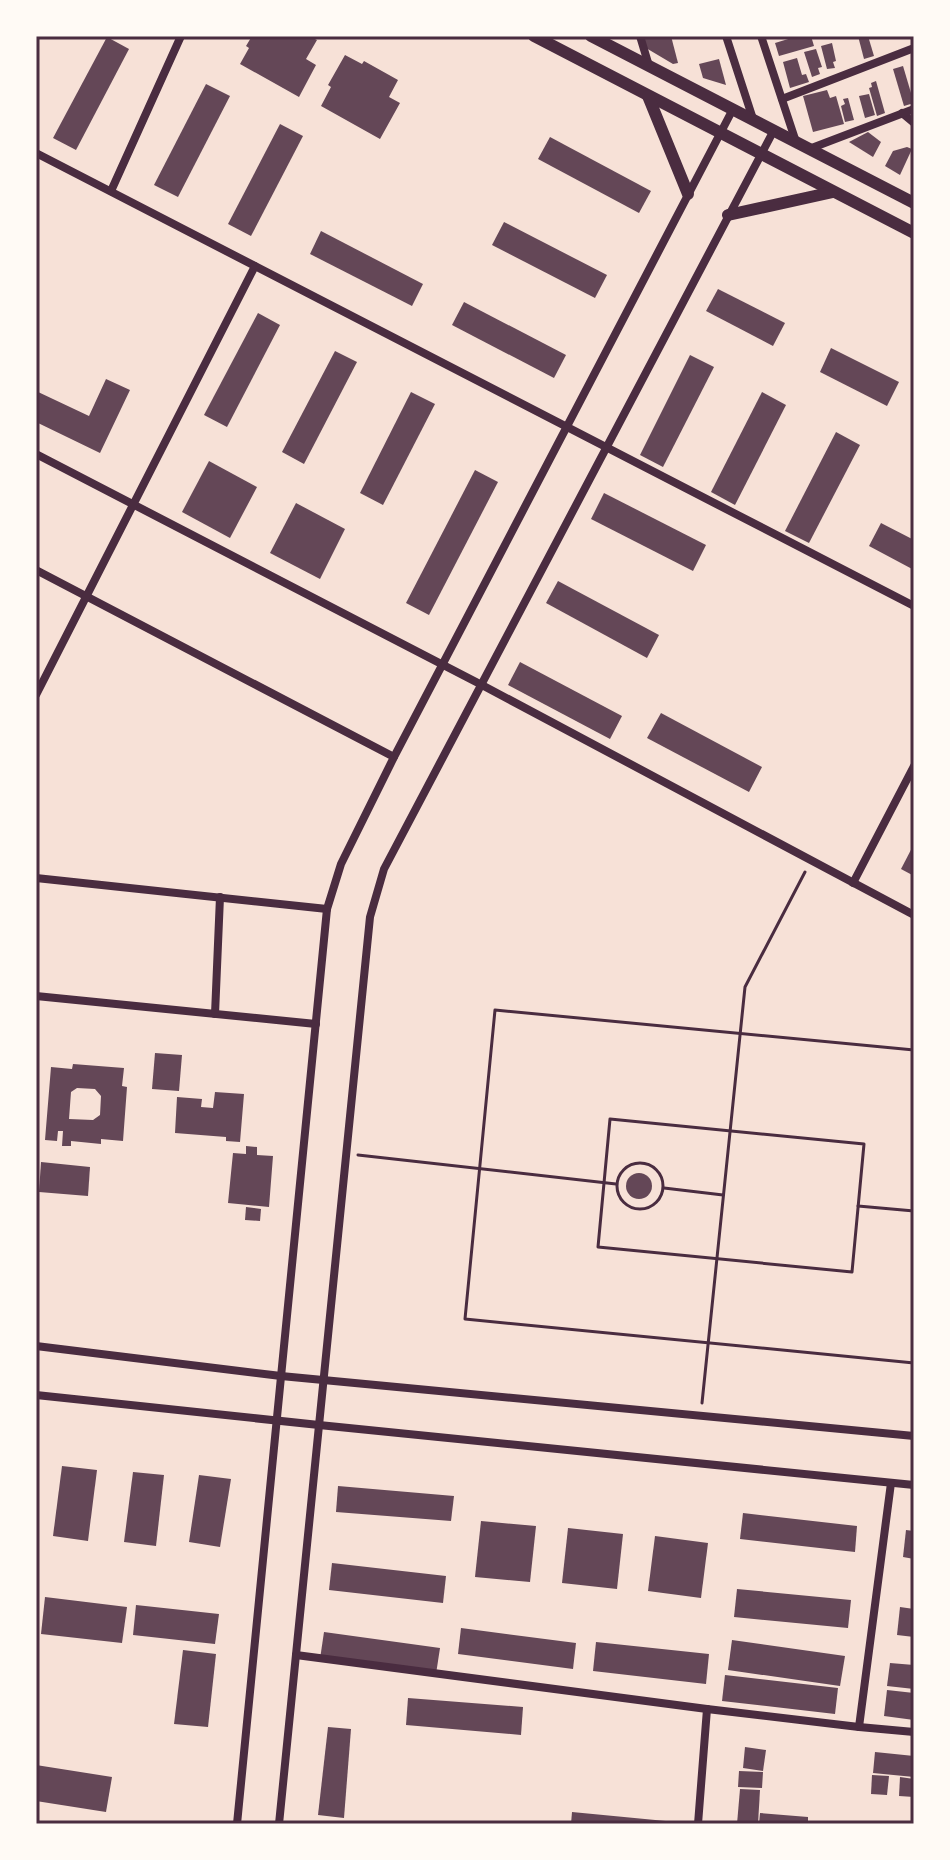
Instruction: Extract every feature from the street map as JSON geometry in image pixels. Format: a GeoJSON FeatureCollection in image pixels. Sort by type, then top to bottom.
{"type":"FeatureCollection","features":[{"type":"Feature","properties":{"kind":"main road"},"geometry":{"type":"LineString","coordinates":[[534,36],[914,233]]}},
{"type":"Feature","properties":{"kind":"main road"},"geometry":{"type":"LineString","coordinates":[[591,36],[914,203]]}},
{"type":"Feature","properties":{"kind":"main road"},"geometry":{"type":"LineString","coordinates":[[648,96],[688,194]]}},
{"type":"Feature","properties":{"kind":"main road"},"geometry":{"type":"LineString","coordinates":[[728,215],[833,192]]}},
{"type":"Feature","properties":{"kind":"street"},"geometry":{"type":"LineString","coordinates":[[111,191],[181,36]]}},
{"type":"Feature","properties":{"kind":"street"},"geometry":{"type":"LineString","coordinates":[[640,36],[649,66]]}},
{"type":"Feature","properties":{"kind":"street"},"geometry":{"type":"LineString","coordinates":[[726,36],[753,119]]}},
{"type":"Feature","properties":{"kind":"street"},"geometry":{"type":"LineString","coordinates":[[761,36],[796,142]]}},
{"type":"Feature","properties":{"kind":"street"},"geometry":{"type":"LineString","coordinates":[[782,99],[914,48]]}},
{"type":"Feature","properties":{"kind":"street"},"geometry":{"type":"LineString","coordinates":[[237,1824],[327,909],[341,864],[394,757],[733,109]]}},
{"type":"Feature","properties":{"kind":"street"},"geometry":{"type":"LineString","coordinates":[[809,149],[914,109]]}},
{"type":"Feature","properties":{"kind":"street"},"geometry":{"type":"LineString","coordinates":[[902,113],[914,123]]}},
{"type":"Feature","properties":{"kind":"street"},"geometry":{"type":"LineString","coordinates":[[279,1824],[370,917],[384,869],[774,130]]}},
{"type":"Feature","properties":{"kind":"street"},"geometry":{"type":"LineString","coordinates":[[36,153],[914,606]]}},
{"type":"Feature","properties":{"kind":"street"},"geometry":{"type":"LineString","coordinates":[[36,695],[255,266]]}},
{"type":"Feature","properties":{"kind":"street"},"geometry":{"type":"LineString","coordinates":[[36,454],[480,684],[914,915]]}},
{"type":"Feature","properties":{"kind":"street"},"geometry":{"type":"LineString","coordinates":[[36,570],[394,757]]}},
{"type":"Feature","properties":{"kind":"street"},"geometry":{"type":"LineString","coordinates":[[853,883],[914,766]]}},
{"type":"Feature","properties":{"kind":"street"},"geometry":{"type":"LineString","coordinates":[[36,878],[327,909]]}},
{"type":"Feature","properties":{"kind":"street"},"geometry":{"type":"LineString","coordinates":[[215,1014],[220,897]]}},
{"type":"Feature","properties":{"kind":"street"},"geometry":{"type":"LineString","coordinates":[[36,996],[316,1024]]}},
{"type":"Feature","properties":{"kind":"street"},"geometry":{"type":"LineString","coordinates":[[36,1346],[281,1376],[914,1436]]}},
{"type":"Feature","properties":{"kind":"street"},"geometry":{"type":"LineString","coordinates":[[36,1395],[914,1485]]}},
{"type":"Feature","properties":{"kind":"street"},"geometry":{"type":"LineString","coordinates":[[859,1727],[891,1483]]}},
{"type":"Feature","properties":{"kind":"street"},"geometry":{"type":"LineString","coordinates":[[296,1655],[707,1709],[914,1732]]}},
{"type":"Feature","properties":{"kind":"street"},"geometry":{"type":"LineString","coordinates":[[698,1824],[707,1709]]}},
{"type":"Feature","properties":{"kind":"path"},"geometry":{"type":"LineString","coordinates":[[700,1416],[745,987],[810,861]]}},
{"type":"Feature","properties":{"kind":"path"},"geometry":{"type":"LineString","coordinates":[[914,1050],[495,1010],[465,1319],[914,1363]]}},
{"type":"Feature","properties":{"kind":"path"},"geometry":{"type":"LineString","coordinates":[[610,1119],[864,1144],[852,1272],[598,1247],[604,1183],[610,1119]]}},
{"type":"Feature","properties":{"kind":"path"},"geometry":{"type":"LineString","coordinates":[[346,1154],[616,1184]]}},
{"type":"Feature","properties":{"kind":"path"},"geometry":{"type":"LineString","coordinates":[[642,1162],[659,1171],[664,1188],[656,1205],[638,1211],[622,1202],[616,1184],[624,1168],[642,1162]]}},
{"type":"Feature","properties":{"kind":"path"},"geometry":{"type":"LineString","coordinates":[[664,1188],[723,1195]]}},
{"type":"Feature","properties":{"kind":"path"},"geometry":{"type":"LineString","coordinates":[[858,1206],[914,1211]]}},
{"type":"Feature","properties":{"kind":"building"},"geometry":{"type":"Polygon","coordinates":[[[252,36],[309,36],[317,40],[306,59],[316,65],[299,97],[240,64],[252,36]]]}},
{"type":"Feature","properties":{"kind":"building"},"geometry":{"type":"Polygon","coordinates":[[[671,36],[678,63],[673,64],[646,48],[643,38],[671,36]]]}},
{"type":"Feature","properties":{"kind":"building"},"geometry":{"type":"Polygon","coordinates":[[[798,36],[811,36],[814,46],[779,56],[775,43],[798,36]]]}},
{"type":"Feature","properties":{"kind":"building"},"geometry":{"type":"Polygon","coordinates":[[[858,36],[868,36],[874,56],[864,59],[858,36]]]}},
{"type":"Feature","properties":{"kind":"building"},"geometry":{"type":"Polygon","coordinates":[[[107,37],[129,49],[76,150],[53,138],[107,37]]]}},
{"type":"Feature","properties":{"kind":"building"},"geometry":{"type":"Polygon","coordinates":[[[832,43],[835,68],[827,69],[821,46],[832,43]]]}},
{"type":"Feature","properties":{"kind":"building"},"geometry":{"type":"Polygon","coordinates":[[[816,49],[822,67],[818,68],[820,74],[812,77],[804,52],[816,49]]]}},
{"type":"Feature","properties":{"kind":"building"},"geometry":{"type":"Polygon","coordinates":[[[345,55],[362,64],[364,61],[398,80],[389,97],[400,103],[380,139],[321,106],[331,87],[328,85],[345,55]]]}},
{"type":"Feature","properties":{"kind":"building"},"geometry":{"type":"Polygon","coordinates":[[[797,58],[802,75],[806,74],[809,82],[790,88],[783,62],[797,58]]]}},
{"type":"Feature","properties":{"kind":"building"},"geometry":{"type":"Polygon","coordinates":[[[719,59],[726,85],[703,78],[699,64],[719,59]]]}},
{"type":"Feature","properties":{"kind":"building"},"geometry":{"type":"Polygon","coordinates":[[[903,66],[914,103],[904,106],[893,69],[903,66]]]}},
{"type":"Feature","properties":{"kind":"building"},"geometry":{"type":"Polygon","coordinates":[[[876,81],[885,113],[877,116],[869,88],[876,81]]]}},
{"type":"Feature","properties":{"kind":"building"},"geometry":{"type":"Polygon","coordinates":[[[206,84],[230,96],[178,197],[154,185],[206,84]]]}},
{"type":"Feature","properties":{"kind":"building"},"geometry":{"type":"Polygon","coordinates":[[[827,90],[830,98],[836,96],[844,124],[813,132],[803,96],[827,90]]]}},
{"type":"Feature","properties":{"kind":"building"},"geometry":{"type":"Polygon","coordinates":[[[869,94],[875,115],[865,118],[859,96],[869,94]]]}},
{"type":"Feature","properties":{"kind":"building"},"geometry":{"type":"Polygon","coordinates":[[[848,98],[854,120],[845,122],[841,106],[845,104],[843,99],[848,98]]]}},
{"type":"Feature","properties":{"kind":"building"},"geometry":{"type":"Polygon","coordinates":[[[280,124],[303,136],[251,236],[228,224],[280,124]]]}},
{"type":"Feature","properties":{"kind":"building"},"geometry":{"type":"Polygon","coordinates":[[[868,132],[881,142],[873,157],[849,142],[868,132]]]}},
{"type":"Feature","properties":{"kind":"building"},"geometry":{"type":"Polygon","coordinates":[[[550,137],[651,191],[639,213],[538,159],[550,137]]]}},
{"type":"Feature","properties":{"kind":"building"},"geometry":{"type":"Polygon","coordinates":[[[907,147],[912,149],[900,175],[885,166],[893,151],[907,147]]]}},
{"type":"Feature","properties":{"kind":"building"},"geometry":{"type":"Polygon","coordinates":[[[504,222],[607,275],[595,298],[492,245],[504,222]]]}},
{"type":"Feature","properties":{"kind":"building"},"geometry":{"type":"Polygon","coordinates":[[[321,231],[423,284],[412,306],[310,254],[321,231]]]}},
{"type":"Feature","properties":{"kind":"building"},"geometry":{"type":"Polygon","coordinates":[[[718,289],[785,323],[773,346],[706,311],[718,289]]]}},
{"type":"Feature","properties":{"kind":"building"},"geometry":{"type":"Polygon","coordinates":[[[464,302],[566,355],[554,378],[452,325],[464,302]]]}},
{"type":"Feature","properties":{"kind":"building"},"geometry":{"type":"Polygon","coordinates":[[[258,313],[280,325],[227,427],[204,415],[258,313]]]}},
{"type":"Feature","properties":{"kind":"building"},"geometry":{"type":"Polygon","coordinates":[[[831,348],[899,382],[887,406],[820,372],[831,348]]]}},
{"type":"Feature","properties":{"kind":"building"},"geometry":{"type":"Polygon","coordinates":[[[335,351],[357,362],[304,464],[282,452],[335,351]]]}},
{"type":"Feature","properties":{"kind":"building"},"geometry":{"type":"Polygon","coordinates":[[[690,355],[714,367],[663,467],[640,455],[690,355]]]}},
{"type":"Feature","properties":{"kind":"building"},"geometry":{"type":"Polygon","coordinates":[[[106,379],[130,390],[100,453],[36,422],[36,391],[89,416],[106,379]]]}},
{"type":"Feature","properties":{"kind":"building"},"geometry":{"type":"Polygon","coordinates":[[[411,392],[435,404],[383,505],[360,493],[411,392]]]}},
{"type":"Feature","properties":{"kind":"building"},"geometry":{"type":"Polygon","coordinates":[[[762,392],[786,405],[735,505],[711,492],[762,392]]]}},
{"type":"Feature","properties":{"kind":"building"},"geometry":{"type":"Polygon","coordinates":[[[836,432],[860,445],[809,543],[785,531],[836,432]]]}},
{"type":"Feature","properties":{"kind":"building"},"geometry":{"type":"Polygon","coordinates":[[[209,461],[257,487],[230,538],[182,512],[209,461]]]}},
{"type":"Feature","properties":{"kind":"building"},"geometry":{"type":"Polygon","coordinates":[[[475,470],[498,482],[429,615],[406,603],[475,470]]]}},
{"type":"Feature","properties":{"kind":"building"},"geometry":{"type":"Polygon","coordinates":[[[604,493],[706,545],[693,571],[591,519],[604,493]]]}},
{"type":"Feature","properties":{"kind":"building"},"geometry":{"type":"Polygon","coordinates":[[[296,503],[345,529],[320,579],[270,553],[296,503]]]}},
{"type":"Feature","properties":{"kind":"building"},"geometry":{"type":"Polygon","coordinates":[[[881,523],[914,540],[914,570],[869,546],[881,523]]]}},
{"type":"Feature","properties":{"kind":"building"},"geometry":{"type":"Polygon","coordinates":[[[558,581],[659,635],[647,658],[546,603],[558,581]]]}},
{"type":"Feature","properties":{"kind":"building"},"geometry":{"type":"Polygon","coordinates":[[[520,662],[622,716],[610,739],[508,685],[520,662]]]}},
{"type":"Feature","properties":{"kind":"building"},"geometry":{"type":"Polygon","coordinates":[[[661,713],[762,767],[749,792],[647,738],[661,713]]]}},
{"type":"Feature","properties":{"kind":"building"},"geometry":{"type":"Polygon","coordinates":[[[914,844],[914,876],[901,869],[914,844]]]}},
{"type":"Feature","properties":{"kind":"building"},"geometry":{"type":"Polygon","coordinates":[[[155,1053],[182,1055],[179,1091],[152,1089],[155,1053]]]}},
{"type":"Feature","properties":{"kind":"building"},"geometry":{"type":"Polygon","coordinates":[[[73,1064],[124,1068],[122,1086],[127,1087],[123,1141],[101,1139],[101,1144],[71,1141],[71,1146],[62,1146],[63,1131],[58,1131],[57,1141],[45,1140],[51,1067],[72,1069],[73,1064]],[[77,1088],[71,1092],[69,1119],[93,1120],[100,1115],[101,1096],[95,1089],[77,1088]]]}},
{"type":"Feature","properties":{"kind":"building"},"geometry":{"type":"Polygon","coordinates":[[[215,1092],[244,1094],[240,1142],[226,1141],[226,1137],[175,1133],[177,1097],[202,1099],[201,1107],[213,1108],[215,1092]]]}},
{"type":"Feature","properties":{"kind":"building"},"geometry":{"type":"Polygon","coordinates":[[[246,1146],[257,1147],[257,1155],[273,1156],[269,1207],[228,1203],[233,1153],[246,1154],[246,1146]]]}},
{"type":"Feature","properties":{"kind":"building"},"geometry":{"type":"Polygon","coordinates":[[[41,1162],[90,1167],[88,1196],[39,1192],[41,1162]]]}},
{"type":"Feature","properties":{"kind":"building"},"geometry":{"type":"Polygon","coordinates":[[[639,1173],[649,1176],[652,1186],[649,1196],[639,1199],[629,1196],[626,1186],[629,1176],[639,1173]]]}},
{"type":"Feature","properties":{"kind":"building"},"geometry":{"type":"Polygon","coordinates":[[[246,1207],[261,1209],[260,1221],[245,1220],[246,1207]]]}},
{"type":"Feature","properties":{"kind":"building"},"geometry":{"type":"Polygon","coordinates":[[[62,1466],[97,1470],[88,1541],[53,1536],[62,1466]]]}},
{"type":"Feature","properties":{"kind":"building"},"geometry":{"type":"Polygon","coordinates":[[[133,1472],[164,1475],[156,1546],[124,1542],[133,1472]]]}},
{"type":"Feature","properties":{"kind":"building"},"geometry":{"type":"Polygon","coordinates":[[[199,1475],[231,1479],[220,1547],[189,1542],[199,1475]]]}},
{"type":"Feature","properties":{"kind":"building"},"geometry":{"type":"Polygon","coordinates":[[[338,1486],[454,1496],[451,1521],[336,1512],[338,1486]]]}},
{"type":"Feature","properties":{"kind":"building"},"geometry":{"type":"Polygon","coordinates":[[[743,1513],[857,1526],[855,1552],[740,1539],[743,1513]]]}},
{"type":"Feature","properties":{"kind":"building"},"geometry":{"type":"Polygon","coordinates":[[[481,1521],[536,1526],[530,1582],[475,1577],[481,1521]]]}},
{"type":"Feature","properties":{"kind":"building"},"geometry":{"type":"Polygon","coordinates":[[[568,1528],[623,1534],[617,1589],[562,1583],[568,1528]]]}},
{"type":"Feature","properties":{"kind":"building"},"geometry":{"type":"Polygon","coordinates":[[[906,1530],[914,1531],[914,1559],[903,1557],[906,1530]]]}},
{"type":"Feature","properties":{"kind":"building"},"geometry":{"type":"Polygon","coordinates":[[[655,1536],[708,1543],[701,1598],[648,1591],[655,1536]]]}},
{"type":"Feature","properties":{"kind":"building"},"geometry":{"type":"Polygon","coordinates":[[[332,1563],[446,1576],[443,1603],[329,1590],[332,1563]]]}},
{"type":"Feature","properties":{"kind":"building"},"geometry":{"type":"Polygon","coordinates":[[[737,1589],[851,1600],[848,1628],[734,1617],[737,1589]]]}},
{"type":"Feature","properties":{"kind":"building"},"geometry":{"type":"Polygon","coordinates":[[[45,1597],[127,1607],[122,1643],[41,1634],[45,1597]]]}},
{"type":"Feature","properties":{"kind":"building"},"geometry":{"type":"Polygon","coordinates":[[[136,1605],[219,1614],[215,1644],[133,1635],[136,1605]]]}},
{"type":"Feature","properties":{"kind":"building"},"geometry":{"type":"Polygon","coordinates":[[[900,1607],[914,1609],[914,1637],[897,1635],[900,1607]]]}},
{"type":"Feature","properties":{"kind":"building"},"geometry":{"type":"Polygon","coordinates":[[[461,1628],[576,1643],[573,1669],[458,1654],[461,1628]]]}},
{"type":"Feature","properties":{"kind":"building"},"geometry":{"type":"Polygon","coordinates":[[[324,1632],[440,1648],[436,1674],[320,1659],[324,1632]]]}},
{"type":"Feature","properties":{"kind":"building"},"geometry":{"type":"Polygon","coordinates":[[[732,1640],[845,1656],[840,1686],[728,1670],[732,1640]]]}},
{"type":"Feature","properties":{"kind":"building"},"geometry":{"type":"Polygon","coordinates":[[[596,1642],[709,1654],[706,1684],[593,1671],[596,1642]]]}},
{"type":"Feature","properties":{"kind":"building"},"geometry":{"type":"Polygon","coordinates":[[[183,1650],[216,1654],[208,1727],[174,1724],[183,1650]]]}},
{"type":"Feature","properties":{"kind":"building"},"geometry":{"type":"Polygon","coordinates":[[[890,1663],[914,1665],[914,1689],[887,1686],[890,1663]]]}},
{"type":"Feature","properties":{"kind":"building"},"geometry":{"type":"Polygon","coordinates":[[[725,1675],[838,1688],[835,1714],[722,1701],[725,1675]]]}},
{"type":"Feature","properties":{"kind":"building"},"geometry":{"type":"Polygon","coordinates":[[[887,1690],[914,1693],[914,1720],[884,1716],[887,1690]]]}},
{"type":"Feature","properties":{"kind":"building"},"geometry":{"type":"Polygon","coordinates":[[[408,1698],[523,1707],[521,1735],[406,1725],[408,1698]]]}},
{"type":"Feature","properties":{"kind":"building"},"geometry":{"type":"Polygon","coordinates":[[[328,1727],[351,1729],[344,1818],[318,1815],[328,1727]]]}},
{"type":"Feature","properties":{"kind":"building"},"geometry":{"type":"Polygon","coordinates":[[[745,1747],[766,1750],[763,1771],[743,1768],[745,1747]]]}},
{"type":"Feature","properties":{"kind":"building"},"geometry":{"type":"Polygon","coordinates":[[[875,1752],[914,1756],[914,1777],[873,1773],[875,1752]]]}},
{"type":"Feature","properties":{"kind":"building"},"geometry":{"type":"Polygon","coordinates":[[[36,1765],[112,1777],[106,1812],[36,1801],[36,1765]]]}},
{"type":"Feature","properties":{"kind":"building"},"geometry":{"type":"Polygon","coordinates":[[[739,1771],[763,1772],[762,1788],[738,1787],[739,1771]]]}},
{"type":"Feature","properties":{"kind":"building"},"geometry":{"type":"Polygon","coordinates":[[[872,1775],[889,1776],[887,1795],[871,1794],[872,1775]]]}},
{"type":"Feature","properties":{"kind":"building"},"geometry":{"type":"Polygon","coordinates":[[[900,1777],[914,1779],[914,1797],[899,1796],[900,1777]]]}},
{"type":"Feature","properties":{"kind":"building"},"geometry":{"type":"Polygon","coordinates":[[[740,1789],[760,1790],[758,1824],[737,1824],[740,1789]]]}},
{"type":"Feature","properties":{"kind":"building"},"geometry":{"type":"Polygon","coordinates":[[[572,1812],[676,1822],[676,1824],[571,1824],[572,1812]]]}},
{"type":"Feature","properties":{"kind":"building"},"geometry":{"type":"Polygon","coordinates":[[[760,1813],[808,1817],[808,1824],[759,1824],[760,1813]]]}}]}
